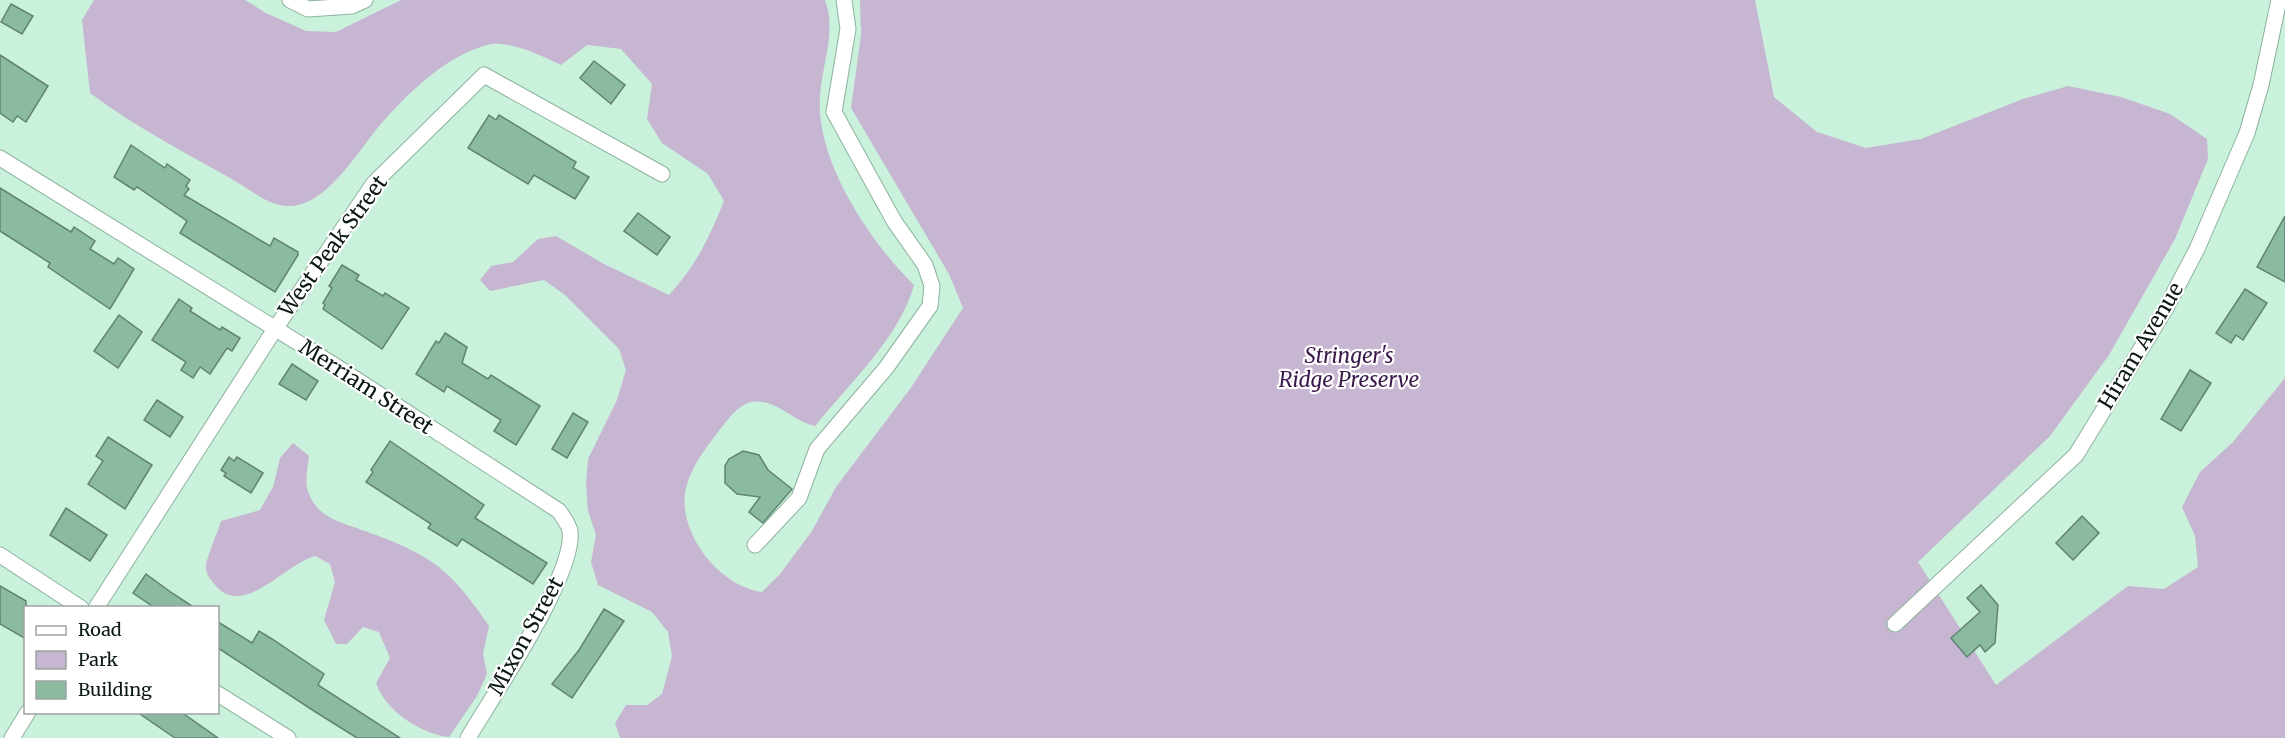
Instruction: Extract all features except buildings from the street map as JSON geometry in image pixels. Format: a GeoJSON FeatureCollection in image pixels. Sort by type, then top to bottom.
{"type":"FeatureCollection","features":[{"type":"Feature","properties":{"kind":"street"},"geometry":{"type":"LineString","coordinates":[[290,0],[308,9],[352,6],[365,0]]}},
{"type":"Feature","properties":{"kind":"street"},"geometry":{"type":"LineString","coordinates":[[755,545],[799,498],[817,449],[886,368],[930,306],[932,286],[925,265],[894,222],[834,112],[848,28],[844,0]]}},
{"type":"Feature","properties":{"kind":"street","name":"Hiram Avenue"},"geometry":{"type":"LineString","coordinates":[[1895,624],[2076,455],[2166,308],[2197,249],[2247,133],[2261,85],[2279,0]]}},
{"type":"Feature","properties":{"kind":"street","name":"West Peak Street"},"geometry":{"type":"LineString","coordinates":[[97,606],[275,329],[374,183],[484,75],[662,174]]}},
{"type":"Feature","properties":{"kind":"street","name":"Merriam Street"},"geometry":{"type":"LineString","coordinates":[[0,158],[275,329],[559,511],[570,530]]}},
{"type":"Feature","properties":{"kind":"street","name":"Mixon Street"},"geometry":{"type":"LineString","coordinates":[[468,738],[554,593],[568,553],[570,530]]}},
{"type":"Feature","properties":{"kind":"street"},"geometry":{"type":"LineString","coordinates":[[0,555],[78,606]]}},
{"type":"Feature","properties":{"kind":"street"},"geometry":{"type":"LineString","coordinates":[[219,695],[288,738]]}},
{"type":"Feature","properties":{"kind":"street"},"geometry":{"type":"LineString","coordinates":[[12,738],[27,714]]}},
{"type":"Feature","properties":{"kind":"green space","name":"Stringer's Ridge Preserve"},"geometry":{"type":"Polygon","coordinates":[[[94,0],[245,0],[266,13],[306,31],[336,32],[401,0],[825,0],[830,24],[820,96],[821,121],[826,146],[836,173],[864,223],[880,246],[914,285],[907,304],[885,342],[815,426],[769,404],[747,403],[725,423],[703,452],[691,473],[686,488],[685,505],[687,522],[694,538],[716,568],[746,588],[762,592],[780,574],[812,531],[836,487],[910,389],[963,308],[949,274],[851,108],[861,35],[860,0],[1755,0],[1774,97],[1817,132],[1866,148],[1921,139],[2023,99],[2068,86],[2121,97],[2170,114],[2207,139],[2208,159],[2175,239],[2109,355],[2050,436],[1918,562],[1996,685],[2128,586],[2164,589],[2198,567],[2195,536],[2182,507],[2200,472],[2233,442],[2285,378],[2285,738],[620,738],[615,723],[626,705],[647,705],[662,694],[672,656],[668,632],[652,612],[598,585],[591,562],[596,535],[588,511],[586,484],[588,459],[617,400],[626,370],[619,349],[565,295],[544,280],[490,291],[480,280],[491,266],[513,262],[538,239],[556,236],[604,264],[669,295],[701,251],[724,201],[708,174],[662,143],[647,119],[652,84],[621,49],[587,45],[561,65],[527,50],[508,45],[492,44],[476,49],[445,65],[403,100],[329,187],[304,203],[283,205],[259,196],[158,138],[90,93],[82,20],[94,0]]]}},
{"type":"Feature","properties":{"kind":"green space"},"geometry":{"type":"Polygon","coordinates":[[[293,443],[309,456],[307,488],[317,507],[332,518],[418,553],[434,563],[460,588],[489,626],[483,654],[487,674],[477,696],[449,737],[427,731],[405,719],[395,711],[381,693],[376,683],[390,658],[379,632],[363,627],[347,644],[336,644],[324,620],[335,582],[330,564],[315,556],[263,587],[238,596],[226,594],[208,576],[206,565],[221,521],[260,510],[273,487],[280,458],[293,443]]]}}]}
